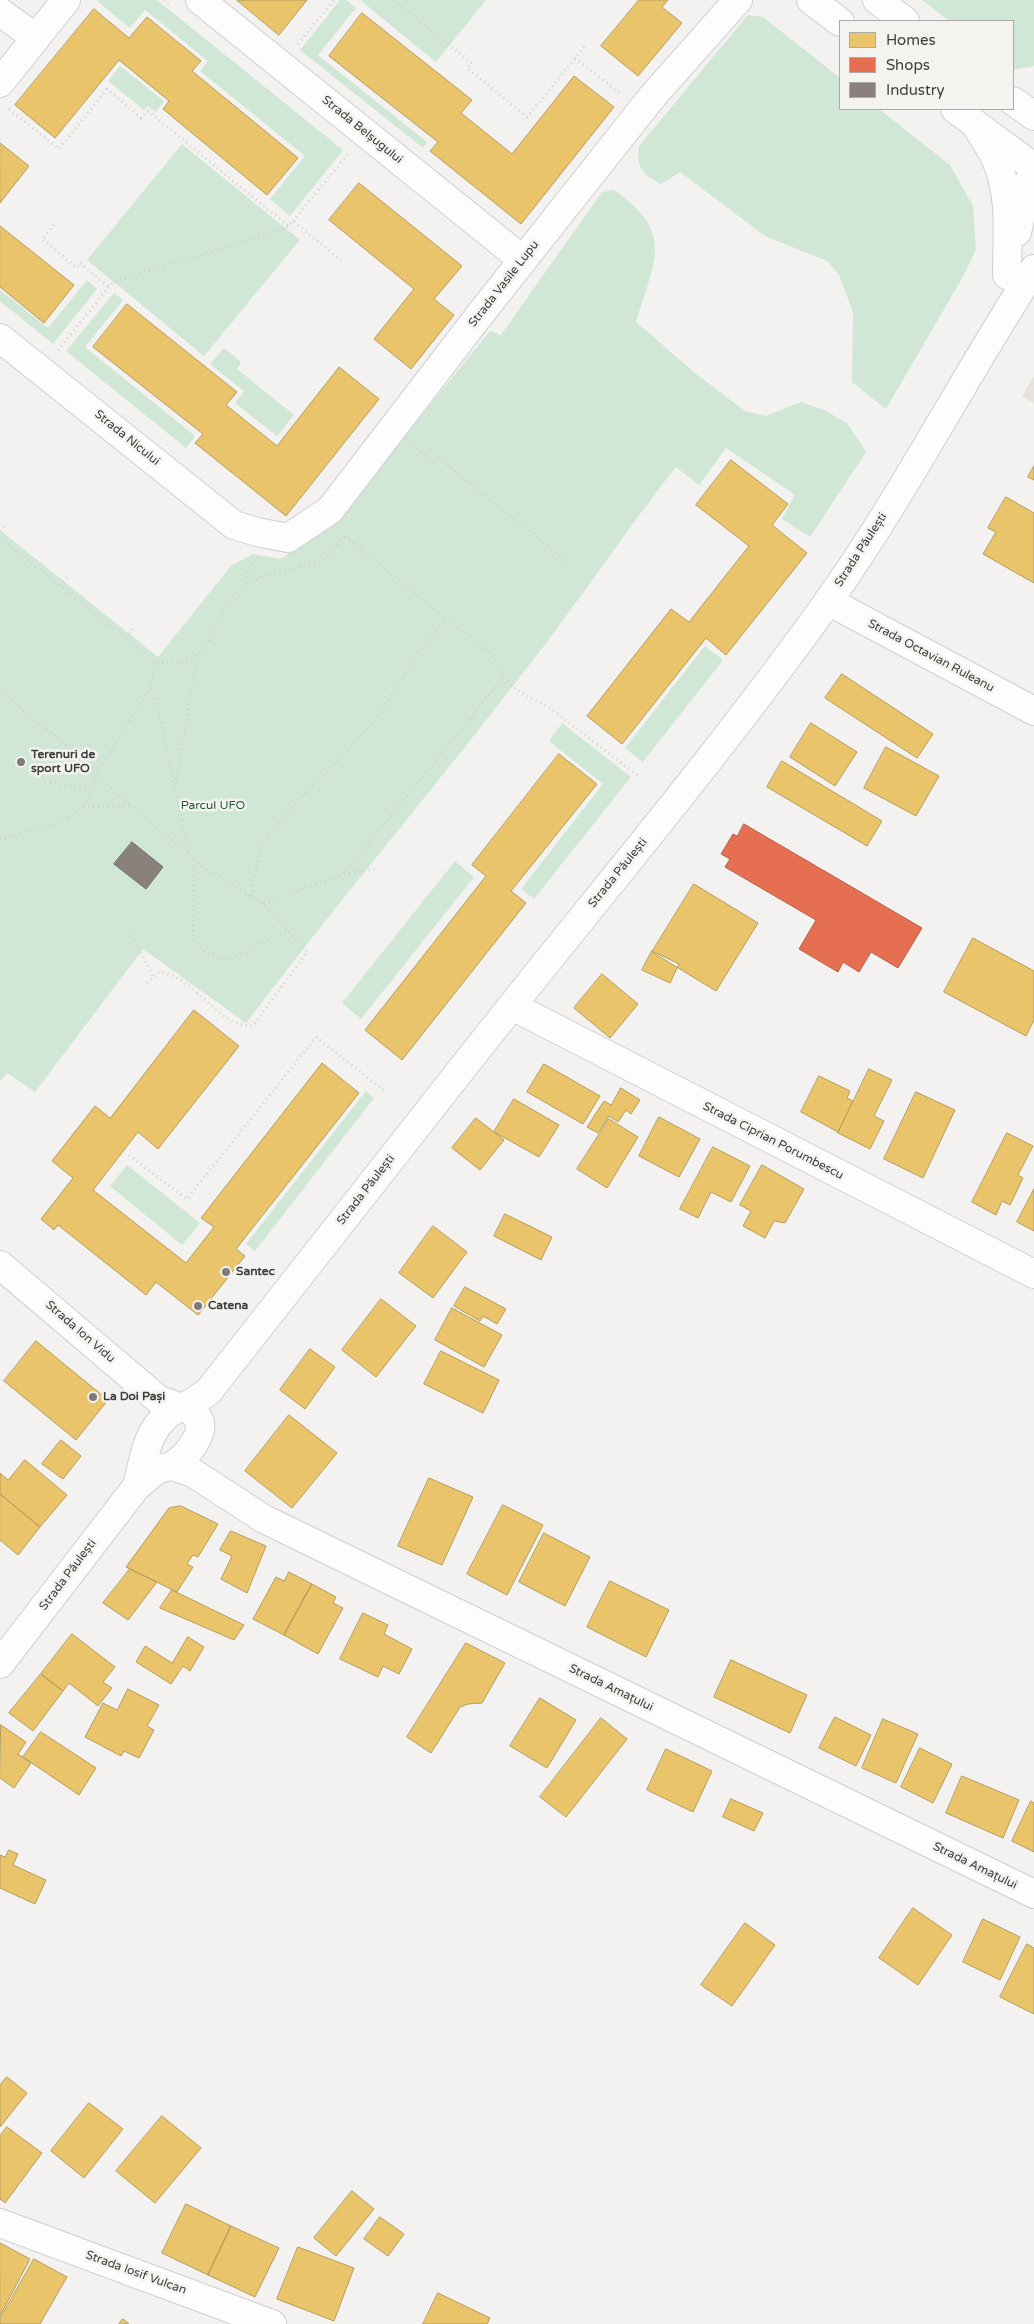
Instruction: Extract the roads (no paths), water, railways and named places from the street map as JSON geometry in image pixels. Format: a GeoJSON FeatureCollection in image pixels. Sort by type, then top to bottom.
{"type":"FeatureCollection","features":[{"type":"Feature","properties":{"kind":"street"},"geometry":{"type":"LineString","coordinates":[[2,94],[36,38],[66,0]]}},
{"type":"Feature","properties":{"kind":"street","name":"Strada Belșugului"},"geometry":{"type":"LineString","coordinates":[[200,0],[524,260]]}},
{"type":"Feature","properties":{"kind":"street","name":"Strada Vasile Lupu"},"geometry":{"type":"LineString","coordinates":[[256,532],[288,538],[330,510],[652,97],[738,0]]}},
{"type":"Feature","properties":{"kind":"street"},"geometry":{"type":"LineString","coordinates":[[811,0],[839,21]]}},
{"type":"Feature","properties":{"kind":"street"},"geometry":{"type":"LineString","coordinates":[[877,0],[904,20]]}},
{"type":"Feature","properties":{"kind":"street"},"geometry":{"type":"LineString","coordinates":[[0,12],[36,38]]}},
{"type":"Feature","properties":{"kind":"street"},"geometry":{"type":"LineString","coordinates":[[1014,91],[1034,95]]}},
{"type":"Feature","properties":{"kind":"street"},"geometry":{"type":"LineString","coordinates":[[1014,102],[1034,116]]}},
{"type":"Feature","properties":{"kind":"street"},"geometry":{"type":"LineString","coordinates":[[965,116],[1031,169]]}},
{"type":"Feature","properties":{"kind":"street"},"geometry":{"type":"LineString","coordinates":[[965,116],[996,159],[1003,179],[1007,200],[1008,275]]}},
{"type":"Feature","properties":{"kind":"street","name":"Strada Păulești"},"geometry":{"type":"LineString","coordinates":[[994,331],[1031,169]]}},
{"type":"Feature","properties":{"kind":"street","name":"Strada Păulești"},"geometry":{"type":"LineString","coordinates":[[172,1463],[145,1447],[148,1439],[177,1411],[208,1392],[512,1006],[702,769],[828,601],[921,458],[994,331],[1034,269]]}},
{"type":"Feature","properties":{"kind":"street","name":"Strada Nicului"},"geometry":{"type":"LineString","coordinates":[[0,338],[234,525],[256,532]]}},
{"type":"Feature","properties":{"kind":"street","name":"Strada Octavian Ruleanu"},"geometry":{"type":"LineString","coordinates":[[828,601],[1034,711]]}},
{"type":"Feature","properties":{"kind":"street","name":"Strada Ciprian Porumbescu"},"geometry":{"type":"LineString","coordinates":[[512,1006],[1034,1274]]}},
{"type":"Feature","properties":{"kind":"street","name":"Strada Ion Vidu"},"geometry":{"type":"LineString","coordinates":[[0,1265],[177,1411]]}},
{"type":"Feature","properties":{"kind":"street","name":"Strada Păulești"},"geometry":{"type":"LineString","coordinates":[[0,1664],[136,1486],[172,1463],[201,1430],[177,1411]]}},
{"type":"Feature","properties":{"kind":"street","name":"Strada Amațului"},"geometry":{"type":"LineString","coordinates":[[172,1463],[264,1519],[1034,1894]]}},
{"type":"Feature","properties":{"kind":"street","name":"Strada Iosif Vulcan"},"geometry":{"type":"LineString","coordinates":[[0,2223],[272,2324]]}},
{"type":"Feature","properties":{"kind":"place","name":"Terenuri de sport UFO"},"geometry":{"type":"Point","coordinates":[21,762]}},
{"type":"Feature","properties":{"kind":"place","name":"Santec"},"geometry":{"type":"Point","coordinates":[226,1272]}},
{"type":"Feature","properties":{"kind":"place","name":"Catena"},"geometry":{"type":"Point","coordinates":[198,1306]}},
{"type":"Feature","properties":{"kind":"place","name":"La Doi Pași"},"geometry":{"type":"Point","coordinates":[93,1397]}},
{"type":"Feature","properties":{"kind":"park label","name":"Parcul UFO"},"geometry":{"type":"Point","coordinates":[213,806]}}]}
